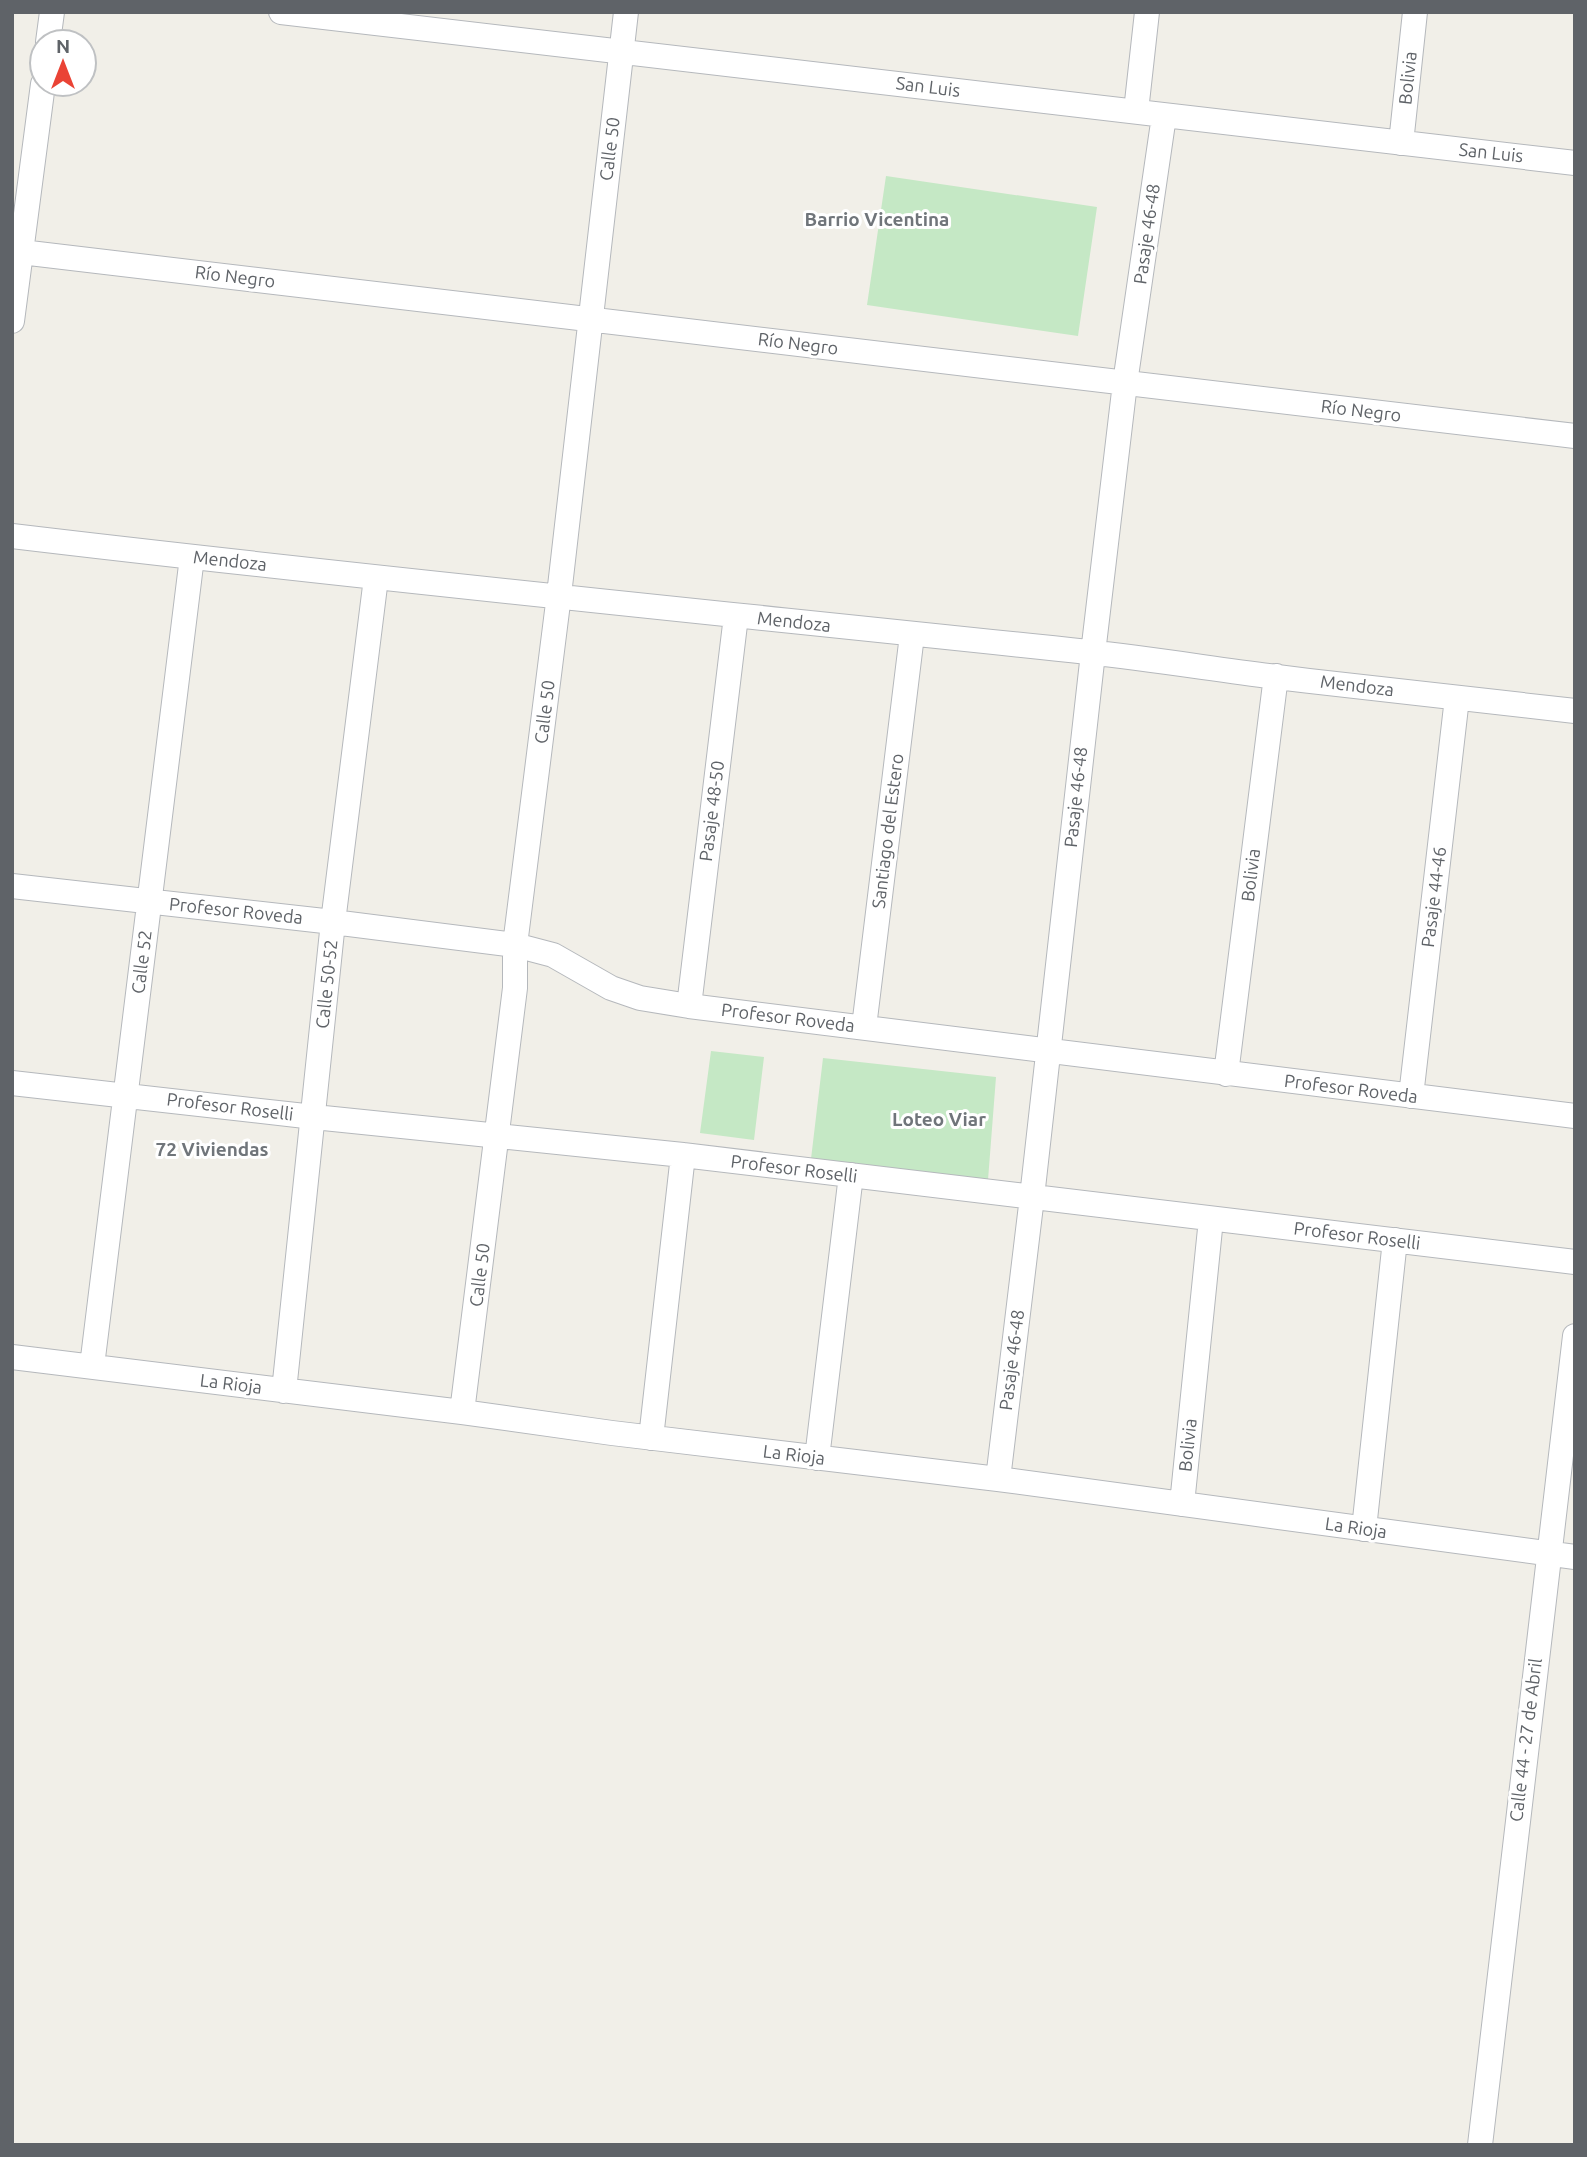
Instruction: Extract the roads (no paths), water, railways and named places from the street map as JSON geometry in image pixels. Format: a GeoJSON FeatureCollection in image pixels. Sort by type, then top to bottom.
{"type":"FeatureCollection","features":[{"type":"Feature","properties":{"kind":"street","name":"San Luis"},"geometry":{"type":"LineString","coordinates":[[281,12],[1575,163]]}},
{"type":"Feature","properties":{"kind":"street","name":"Calle 50"},"geometry":{"type":"LineString","coordinates":[[463,1412],[498,1136],[515,988],[515,945],[559,595],[626,12]]}},
{"type":"Feature","properties":{"kind":"street"},"geometry":{"type":"LineString","coordinates":[[1136,111],[1147,12]]}},
{"type":"Feature","properties":{"kind":"street","name":"Bolivia"},"geometry":{"type":"LineString","coordinates":[[1401,143],[1415,12]]}},
{"type":"Feature","properties":{"kind":"street"},"geometry":{"type":"LineString","coordinates":[[12,321],[14,281],[21,252],[41,98]]}},
{"type":"Feature","properties":{"kind":"street","name":"Pasaje 46-48"},"geometry":{"type":"LineString","coordinates":[[998,1479],[1125,383],[1164,116]]}},
{"type":"Feature","properties":{"kind":"street","name":"Río Negro"},"geometry":{"type":"LineString","coordinates":[[21,252],[1575,436]]}},
{"type":"Feature","properties":{"kind":"street","name":"Mendoza"},"geometry":{"type":"LineString","coordinates":[[12,537],[1093,653],[1575,712]]}},
{"type":"Feature","properties":{"kind":"street","name":"Calle 52"},"geometry":{"type":"LineString","coordinates":[[92,1366],[192,557]]}},
{"type":"Feature","properties":{"kind":"street","name":"Calle 50-52"},"geometry":{"type":"LineString","coordinates":[[284,1391],[333,922],[376,578]]}},
{"type":"Feature","properties":{"kind":"street","name":"Pasaje 48-50"},"geometry":{"type":"LineString","coordinates":[[689,1006],[736,616]]}},
{"type":"Feature","properties":{"kind":"street","name":"Santiago del Estero"},"geometry":{"type":"LineString","coordinates":[[864,1027],[912,635]]}},
{"type":"Feature","properties":{"kind":"street","name":"Bolivia"},"geometry":{"type":"LineString","coordinates":[[1226,1074],[1276,677]]}},
{"type":"Feature","properties":{"kind":"street","name":"Pasaje 44-46"},"geometry":{"type":"LineString","coordinates":[[1411,1096],[1457,698]]}},
{"type":"Feature","properties":{"kind":"street","name":"Profesor Roveda"},"geometry":{"type":"LineString","coordinates":[[12,886],[515,945],[553,956],[611,988],[640,998],[689,1006],[1575,1116]]}},
{"type":"Feature","properties":{"kind":"street","name":"Profesor Roselli"},"geometry":{"type":"LineString","coordinates":[[12,1083],[683,1155],[1575,1262]]}},
{"type":"Feature","properties":{"kind":"street"},"geometry":{"type":"LineString","coordinates":[[651,1438],[683,1155]]}},
{"type":"Feature","properties":{"kind":"street"},"geometry":{"type":"LineString","coordinates":[[817,1458],[851,1175]]}},
{"type":"Feature","properties":{"kind":"street","name":"Bolivia"},"geometry":{"type":"LineString","coordinates":[[1182,1504],[1211,1219]]}},
{"type":"Feature","properties":{"kind":"street"},"geometry":{"type":"LineString","coordinates":[[1364,1529],[1395,1240]]}},
{"type":"Feature","properties":{"kind":"street","name":"Calle 44 - 27 de Abril"},"geometry":{"type":"LineString","coordinates":[[1480,2145],[1548,1554],[1569,1424],[1575,1336]]}},
{"type":"Feature","properties":{"kind":"street","name":"La Rioja"},"geometry":{"type":"LineString","coordinates":[[12,1357],[998,1479],[1575,1557]]}},
{"type":"Feature","properties":{"kind":"district","name":"Barrio Vicentina"},"geometry":{"type":"Point","coordinates":[877,219]}},
{"type":"Feature","properties":{"kind":"district","name":"Loteo Viar"},"geometry":{"type":"Point","coordinates":[939,1119]}},
{"type":"Feature","properties":{"kind":"district","name":"72 Viviendas"},"geometry":{"type":"Point","coordinates":[212,1149]}}]}
